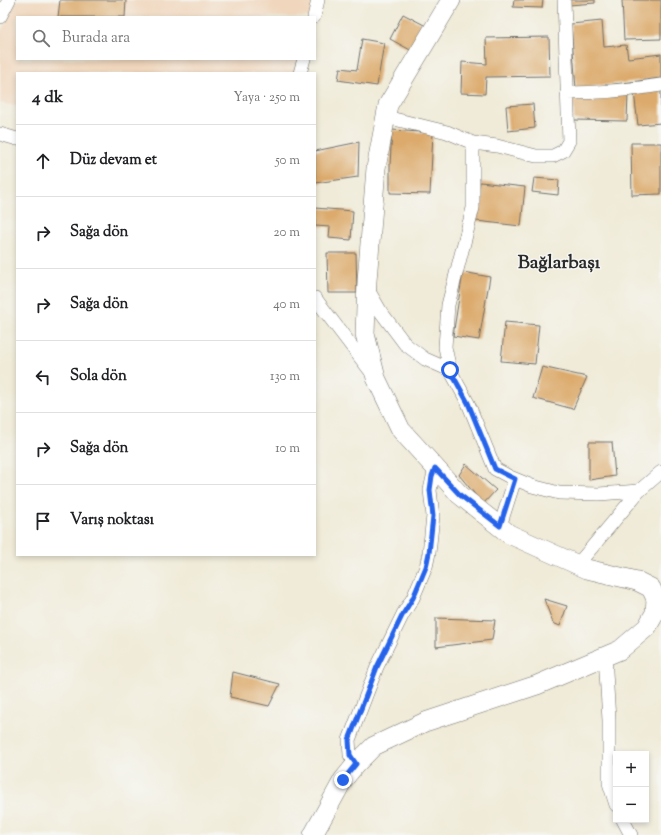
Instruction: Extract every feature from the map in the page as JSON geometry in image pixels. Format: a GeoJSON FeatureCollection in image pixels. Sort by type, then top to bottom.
{"type":"FeatureCollection","features":[{"type":"Feature","properties":{"kind":"street"},"geometry":{"type":"LineString","coordinates":[[0,17],[9,0]]}},
{"type":"Feature","properties":{"kind":"street"},"geometry":{"type":"LineString","coordinates":[[314,16],[318,0]]}},
{"type":"Feature","properties":{"kind":"street"},"geometry":{"type":"LineString","coordinates":[[313,835],[343,780],[374,746],[425,722],[537,685],[620,650],[654,622],[656,599],[651,588],[637,581],[587,568],[509,534],[460,495],[401,430],[376,378],[365,334],[366,286],[376,168],[388,105],[451,0]]}},
{"type":"Feature","properties":{"kind":"street"},"geometry":{"type":"LineString","coordinates":[[386,117],[447,132],[473,143],[497,146],[536,156],[553,156],[563,151],[569,140],[564,0]]}},
{"type":"Feature","properties":{"kind":"street"},"geometry":{"type":"LineString","coordinates":[[300,72],[304,60]]}},
{"type":"Feature","properties":{"kind":"street"},"geometry":{"type":"LineString","coordinates":[[567,93],[625,91],[661,85]]}},
{"type":"Feature","properties":{"kind":"street"},"geometry":{"type":"LineString","coordinates":[[0,134],[16,139]]}},
{"type":"Feature","properties":{"kind":"street"},"geometry":{"type":"LineString","coordinates":[[473,143],[473,208],[448,305],[445,347],[450,370],[468,403],[495,469],[532,486],[559,493],[600,494],[640,491]]}},
{"type":"Feature","properties":{"kind":"street"},"geometry":{"type":"LineString","coordinates":[[366,286],[380,312],[405,344],[425,359],[450,370]]}},
{"type":"Feature","properties":{"kind":"street"},"geometry":{"type":"LineString","coordinates":[[316,299],[376,378]]}},
{"type":"Feature","properties":{"kind":"street"},"geometry":{"type":"LineString","coordinates":[[356,764],[350,755],[349,740],[377,667],[403,614],[413,598],[426,567],[433,516],[430,490],[435,468]]}},
{"type":"Feature","properties":{"kind":"street"},"geometry":{"type":"LineString","coordinates":[[578,564],[640,491],[661,472]]}},
{"type":"Feature","properties":{"kind":"street"},"geometry":{"type":"LineString","coordinates":[[500,526],[515,479]]}},
{"type":"Feature","properties":{"kind":"street"},"geometry":{"type":"LineString","coordinates":[[605,656],[608,720],[608,782],[613,796]]}},
{"type":"Feature","properties":{"kind":"street"},"geometry":{"type":"LineString","coordinates":[[625,823],[631,835]]}},
{"type":"Feature","properties":{"kind":"shaded area"},"geometry":{"type":"Polygon","coordinates":[[[17,0],[317,0],[313,16],[16,16],[16,60],[304,60],[301,72],[16,72],[16,106],[0,103],[0,33],[17,0]]]}},
{"type":"Feature","properties":{"kind":"building"},"geometry":{"type":"Polygon","coordinates":[[[60,0],[126,0],[125,16],[58,16],[60,0]]]}},
{"type":"Feature","properties":{"kind":"building"},"geometry":{"type":"Polygon","coordinates":[[[514,0],[543,0],[542,8],[513,7],[514,0]]]}},
{"type":"Feature","properties":{"kind":"building"},"geometry":{"type":"Polygon","coordinates":[[[569,0],[595,0],[595,3],[569,5],[569,0]]]}},
{"type":"Feature","properties":{"kind":"building"},"geometry":{"type":"Polygon","coordinates":[[[622,0],[661,0],[661,39],[624,40],[622,0]]]}},
{"type":"Feature","properties":{"kind":"building"},"geometry":{"type":"Polygon","coordinates":[[[403,14],[428,27],[414,52],[390,39],[403,14]]]}},
{"type":"Feature","properties":{"kind":"building"},"geometry":{"type":"Polygon","coordinates":[[[602,21],[604,47],[626,45],[628,58],[661,54],[661,78],[576,89],[571,24],[602,21]]]}},
{"type":"Feature","properties":{"kind":"building"},"geometry":{"type":"Polygon","coordinates":[[[549,37],[550,76],[486,77],[485,94],[461,93],[462,62],[487,64],[486,38],[549,37]]]}},
{"type":"Feature","properties":{"kind":"building"},"geometry":{"type":"Polygon","coordinates":[[[362,39],[384,43],[377,86],[338,80],[340,68],[357,70],[362,39]]]}},
{"type":"Feature","properties":{"kind":"building"},"geometry":{"type":"Polygon","coordinates":[[[661,89],[661,123],[638,125],[634,92],[661,89]]]}},
{"type":"Feature","properties":{"kind":"building"},"geometry":{"type":"Polygon","coordinates":[[[628,93],[627,121],[574,120],[573,97],[628,93]]]}},
{"type":"Feature","properties":{"kind":"building"},"geometry":{"type":"Polygon","coordinates":[[[533,104],[535,128],[508,131],[506,106],[533,104]]]}},
{"type":"Feature","properties":{"kind":"building"},"geometry":{"type":"Polygon","coordinates":[[[392,130],[433,133],[430,194],[390,193],[392,130]]]}},
{"type":"Feature","properties":{"kind":"building"},"geometry":{"type":"Polygon","coordinates":[[[359,142],[358,177],[316,183],[316,151],[359,142]]]}},
{"type":"Feature","properties":{"kind":"building"},"geometry":{"type":"Polygon","coordinates":[[[631,143],[661,143],[661,194],[632,195],[631,143]]]}},
{"type":"Feature","properties":{"kind":"building"},"geometry":{"type":"Polygon","coordinates":[[[534,178],[559,180],[558,195],[532,192],[534,178]]]}},
{"type":"Feature","properties":{"kind":"building"},"geometry":{"type":"Polygon","coordinates":[[[480,182],[525,187],[521,226],[476,221],[480,182]]]}},
{"type":"Feature","properties":{"kind":"building"},"geometry":{"type":"Polygon","coordinates":[[[316,208],[353,211],[351,240],[329,238],[330,227],[316,226],[316,208]]]}},
{"type":"Feature","properties":{"kind":"building"},"geometry":{"type":"Polygon","coordinates":[[[327,253],[356,253],[357,293],[328,293],[327,253]]]}},
{"type":"Feature","properties":{"kind":"building"},"geometry":{"type":"Polygon","coordinates":[[[463,272],[490,277],[479,340],[453,336],[463,272]]]}},
{"type":"Feature","properties":{"kind":"building"},"geometry":{"type":"Polygon","coordinates":[[[505,322],[539,325],[535,364],[501,361],[505,322]]]}},
{"type":"Feature","properties":{"kind":"building"},"geometry":{"type":"Polygon","coordinates":[[[542,367],[587,377],[573,409],[533,398],[542,367]]]}},
{"type":"Feature","properties":{"kind":"building"},"geometry":{"type":"Polygon","coordinates":[[[589,442],[612,442],[615,476],[589,480],[589,442]]]}},
{"type":"Feature","properties":{"kind":"building"},"geometry":{"type":"Polygon","coordinates":[[[466,464],[496,490],[483,504],[459,475],[466,464]]]}},
{"type":"Feature","properties":{"kind":"building"},"geometry":{"type":"Polygon","coordinates":[[[544,599],[567,606],[560,626],[553,623],[544,599]]]}},
{"type":"Feature","properties":{"kind":"building"},"geometry":{"type":"Polygon","coordinates":[[[436,618],[495,620],[492,640],[436,647],[436,618]]]}},
{"type":"Feature","properties":{"kind":"building"},"geometry":{"type":"Polygon","coordinates":[[[233,672],[280,684],[269,706],[230,697],[233,672]]]}},
{"type":"Feature","properties":{"kind":"district","name":"Bağlarbaşı"},"geometry":{"type":"Point","coordinates":[559,261]}},
{"type":"Feature","properties":{"kind":"route"},"geometry":{"type":"LineString","coordinates":[[343,780],[356,764],[350,755],[349,740],[377,667],[403,614],[413,598],[426,567],[433,516],[430,490],[435,468],[460,495],[500,526],[515,479],[495,469],[468,403],[450,370]]}}]}
